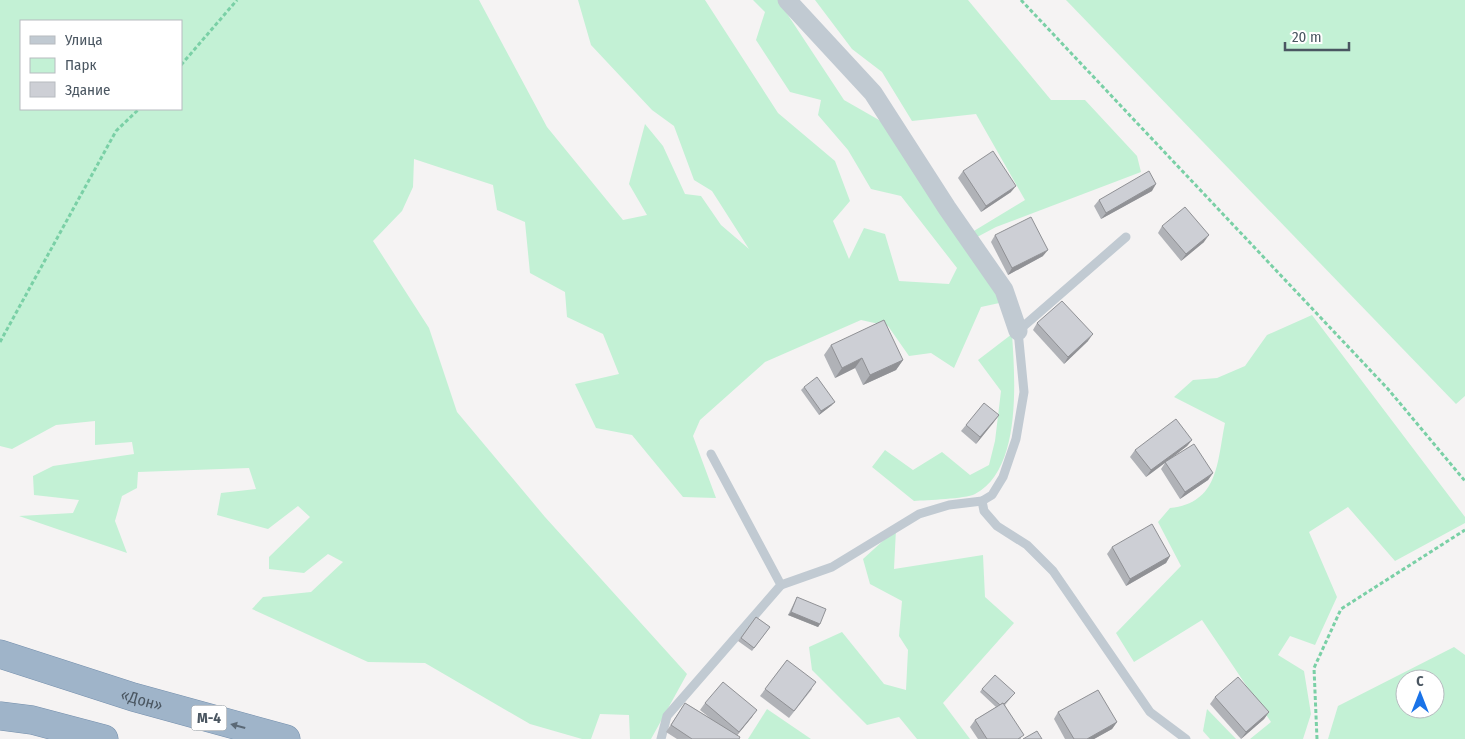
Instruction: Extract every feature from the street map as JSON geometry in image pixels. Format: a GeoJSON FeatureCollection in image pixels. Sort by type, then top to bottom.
{"type":"FeatureCollection","features":[{"type":"Feature","properties":{"kind":"highway","name":"«Дон»"},"geometry":{"type":"LineString","coordinates":[[0,654],[133,697],[286,739]]}},
{"type":"Feature","properties":{"kind":"highway"},"geometry":{"type":"LineString","coordinates":[[0,670],[133,697]]}},
{"type":"Feature","properties":{"kind":"highway"},"geometry":{"type":"LineString","coordinates":[[0,714],[32,720],[104,739]]}},
{"type":"Feature","properties":{"kind":"street"},"geometry":{"type":"LineString","coordinates":[[787,0],[874,93],[947,208],[1004,290],[1018,331]]}},
{"type":"Feature","properties":{"kind":"lane"},"geometry":{"type":"LineString","coordinates":[[661,739],[667,716],[781,585],[832,567],[919,514],[949,505],[982,501],[992,495],[1003,477],[1016,439],[1024,392],[1018,331],[1126,237]]}},
{"type":"Feature","properties":{"kind":"lane"},"geometry":{"type":"LineString","coordinates":[[711,454],[781,585]]}},
{"type":"Feature","properties":{"kind":"lane"},"geometry":{"type":"LineString","coordinates":[[982,501],[984,511],[997,526],[1027,545],[1053,571],[1150,712],[1186,739]]}},
{"type":"Feature","properties":{"kind":"path"},"geometry":{"type":"LineString","coordinates":[[182,64],[237,0]]}},
{"type":"Feature","properties":{"kind":"path"},"geometry":{"type":"LineString","coordinates":[[1020,0],[1388,389],[1465,481]]}},
{"type":"Feature","properties":{"kind":"path"},"geometry":{"type":"LineString","coordinates":[[0,342],[116,131],[137,110]]}},
{"type":"Feature","properties":{"kind":"path"},"geometry":{"type":"LineString","coordinates":[[1318,739],[1314,668],[1341,609],[1465,530]]}},
{"type":"Feature","properties":{"kind":"green space"},"geometry":{"type":"Polygon","coordinates":[[[0,0],[479,0],[547,127],[623,220],[647,215],[629,184],[645,124],[663,146],[685,194],[701,196],[721,225],[749,249],[712,191],[694,180],[674,126],[652,110],[591,45],[578,0],[705,0],[778,113],[835,161],[850,201],[833,221],[849,259],[864,228],[885,234],[899,281],[949,284],[957,268],[901,196],[871,189],[848,150],[818,115],[821,100],[790,92],[756,40],[765,12],[753,0],[778,0],[844,100],[886,124],[959,240],[1025,200],[976,114],[912,121],[882,72],[852,49],[815,0],[968,0],[1051,100],[1085,100],[1137,156],[1141,172],[996,227],[964,244],[1004,302],[981,307],[954,368],[931,353],[909,356],[888,326],[861,320],[765,362],[700,420],[693,436],[716,498],[683,497],[632,435],[596,428],[575,384],[619,374],[603,334],[567,317],[565,292],[530,273],[525,222],[497,210],[493,185],[414,159],[413,187],[402,211],[373,241],[429,328],[457,412],[545,517],[687,674],[651,739],[630,739],[629,715],[600,714],[591,739],[582,739],[530,724],[425,663],[368,662],[252,609],[263,597],[311,592],[343,562],[328,554],[304,573],[269,569],[269,557],[310,517],[298,506],[268,529],[217,515],[221,493],[256,489],[249,468],[138,472],[137,488],[122,496],[115,521],[127,553],[19,516],[73,513],[79,500],[34,495],[33,476],[53,466],[134,454],[132,442],[95,445],[95,421],[56,425],[12,449],[0,446],[0,0]]]}},
{"type":"Feature","properties":{"kind":"green space"},"geometry":{"type":"Polygon","coordinates":[[[1066,0],[1465,0],[1465,396],[1456,404],[1066,0]]]}},
{"type":"Feature","properties":{"kind":"green space"},"geometry":{"type":"Polygon","coordinates":[[[1312,315],[1465,517],[1465,523],[1395,561],[1348,507],[1309,532],[1337,597],[1315,645],[1290,636],[1278,655],[1304,671],[1311,714],[1303,739],[1250,739],[1271,722],[1202,620],[1134,662],[1116,633],[1181,566],[1158,522],[1170,508],[1186,505],[1198,498],[1207,489],[1217,466],[1225,423],[1174,397],[1193,380],[1217,378],[1245,366],[1267,335],[1312,315]]]}},
{"type":"Feature","properties":{"kind":"green space"},"geometry":{"type":"Polygon","coordinates":[[[1012,334],[1014,398],[1012,422],[1008,445],[1001,465],[990,482],[975,494],[955,498],[914,501],[872,467],[885,450],[913,470],[942,452],[970,475],[989,465],[995,441],[1001,391],[978,360],[1012,334]]]}},
{"type":"Feature","properties":{"kind":"green space"},"geometry":{"type":"Polygon","coordinates":[[[896,529],[894,569],[983,555],[985,597],[1014,623],[943,703],[970,739],[917,739],[899,717],[867,725],[812,670],[809,647],[842,632],[884,684],[906,690],[908,650],[899,636],[902,601],[870,584],[863,559],[896,529]]]}},
{"type":"Feature","properties":{"kind":"green space"},"geometry":{"type":"Polygon","coordinates":[[[1454,647],[1465,655],[1465,739],[1328,739],[1338,706],[1395,677],[1395,719],[1445,719],[1445,669],[1411,669],[1454,647]]]}},
{"type":"Feature","properties":{"kind":"green space"},"geometry":{"type":"Polygon","coordinates":[[[767,709],[811,739],[748,739],[767,709]]]}},
{"type":"Feature","properties":{"kind":"green space"},"geometry":{"type":"Polygon","coordinates":[[[1207,709],[1236,739],[1210,739],[1203,731],[1207,709]]]}},
{"type":"Feature","properties":{"kind":"building"},"geometry":{"type":"Polygon","coordinates":[[[993,151],[1016,186],[986,206],[963,171],[993,151]]]}},
{"type":"Feature","properties":{"kind":"building"},"geometry":{"type":"Polygon","coordinates":[[[1149,171],[1156,184],[1106,213],[1099,200],[1149,171]]]}},
{"type":"Feature","properties":{"kind":"building"},"geometry":{"type":"Polygon","coordinates":[[[1185,207],[1209,235],[1186,254],[1162,226],[1185,207]]]}},
{"type":"Feature","properties":{"kind":"building"},"geometry":{"type":"Polygon","coordinates":[[[1031,217],[1048,250],[1012,268],[995,235],[1031,217]]]}},
{"type":"Feature","properties":{"kind":"building"},"geometry":{"type":"Polygon","coordinates":[[[1062,301],[1093,334],[1068,357],[1037,323],[1062,301]]]}},
{"type":"Feature","properties":{"kind":"building"},"geometry":{"type":"Polygon","coordinates":[[[884,320],[903,360],[870,375],[862,358],[842,368],[831,345],[884,320]]]}},
{"type":"Feature","properties":{"kind":"building"},"geometry":{"type":"Polygon","coordinates":[[[817,377],[835,402],[821,411],[804,387],[817,377]]]}},
{"type":"Feature","properties":{"kind":"building"},"geometry":{"type":"Polygon","coordinates":[[[984,403],[999,415],[980,437],[966,425],[984,403]]]}},
{"type":"Feature","properties":{"kind":"building"},"geometry":{"type":"Polygon","coordinates":[[[1176,419],[1192,440],[1151,470],[1135,450],[1176,419]]]}},
{"type":"Feature","properties":{"kind":"building"},"geometry":{"type":"Polygon","coordinates":[[[1194,444],[1213,473],[1185,492],[1165,462],[1194,444]]]}},
{"type":"Feature","properties":{"kind":"building"},"geometry":{"type":"Polygon","coordinates":[[[1152,524],[1170,556],[1130,579],[1112,547],[1152,524]]]}},
{"type":"Feature","properties":{"kind":"building"},"geometry":{"type":"Polygon","coordinates":[[[797,597],[826,609],[820,624],[791,612],[797,597]]]}},
{"type":"Feature","properties":{"kind":"building"},"geometry":{"type":"Polygon","coordinates":[[[756,617],[770,627],[754,648],[741,638],[756,617]]]}},
{"type":"Feature","properties":{"kind":"building"},"geometry":{"type":"Polygon","coordinates":[[[787,660],[816,682],[794,711],[765,689],[787,660]]]}},
{"type":"Feature","properties":{"kind":"building"},"geometry":{"type":"Polygon","coordinates":[[[995,675],[1015,693],[1004,704],[1000,705],[982,689],[995,675]]]}},
{"type":"Feature","properties":{"kind":"building"},"geometry":{"type":"Polygon","coordinates":[[[1238,677],[1269,712],[1246,732],[1215,697],[1238,677]]]}},
{"type":"Feature","properties":{"kind":"building"},"geometry":{"type":"Polygon","coordinates":[[[723,682],[757,710],[739,732],[705,703],[723,682]]]}},
{"type":"Feature","properties":{"kind":"building"},"geometry":{"type":"Polygon","coordinates":[[[1098,690],[1117,722],[1087,739],[1074,739],[1058,712],[1098,690]]]}},
{"type":"Feature","properties":{"kind":"building"},"geometry":{"type":"Polygon","coordinates":[[[685,703],[740,737],[739,739],[692,739],[671,725],[685,703]]]}},
{"type":"Feature","properties":{"kind":"building"},"geometry":{"type":"Polygon","coordinates":[[[1003,703],[1024,735],[1018,739],[987,739],[975,720],[1003,703]]]}},
{"type":"Feature","properties":{"kind":"building"},"geometry":{"type":"Polygon","coordinates":[[[1037,731],[1042,739],[1023,739],[1037,731]]]}}]}
